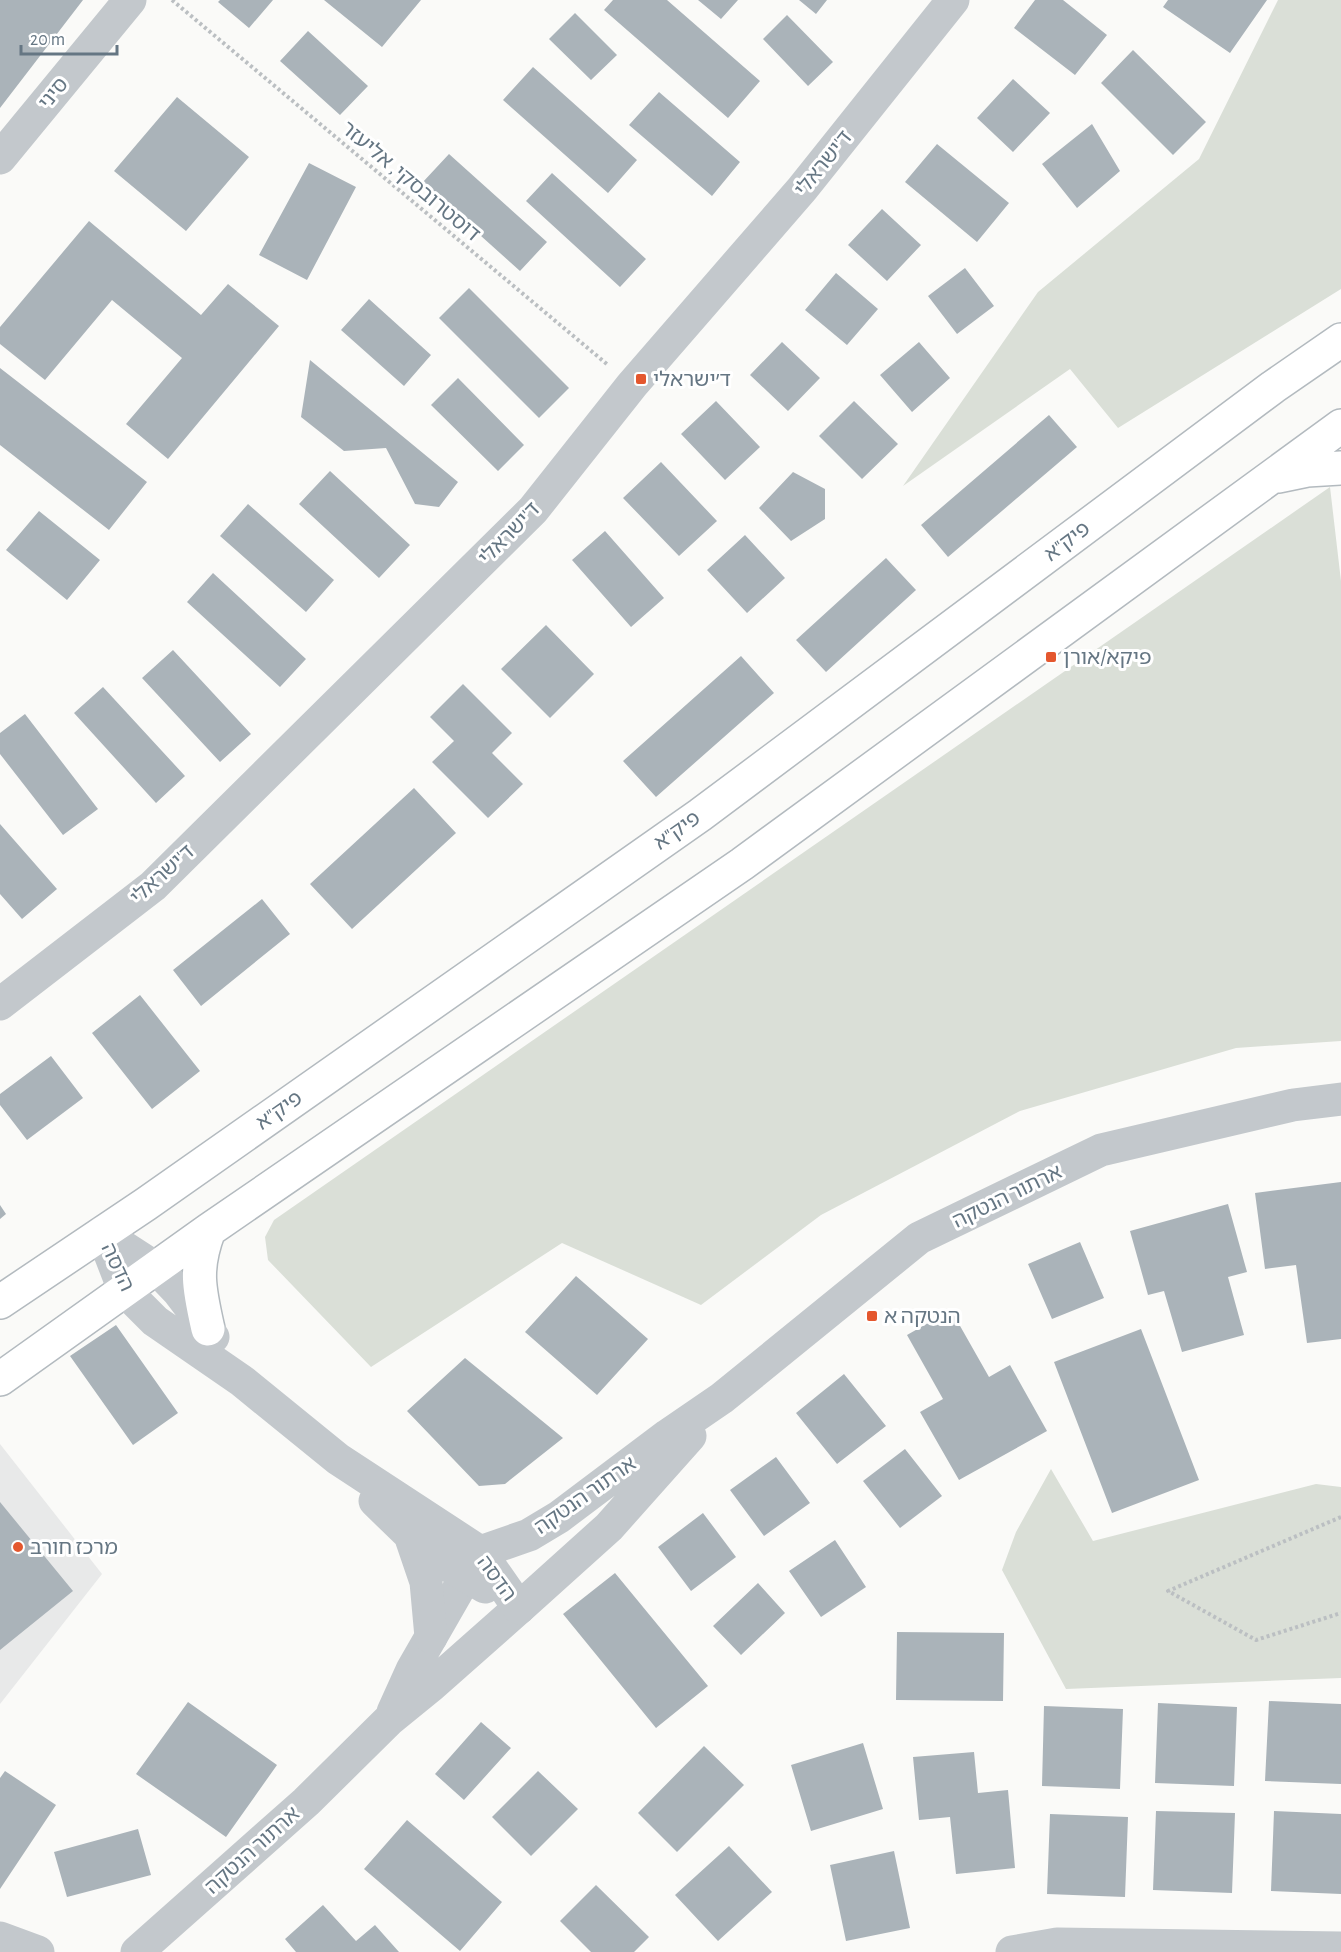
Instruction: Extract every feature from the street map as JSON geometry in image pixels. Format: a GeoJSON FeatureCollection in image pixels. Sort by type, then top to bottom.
{"type":"FeatureCollection","features":[{"type":"Feature","properties":{"kind":"main road","name":"פיק\"א"},"geometry":{"type":"LineString","coordinates":[[0,1302],[700,815],[1273,387],[1341,340]]}},
{"type":"Feature","properties":{"kind":"main road"},"geometry":{"type":"LineString","coordinates":[[0,1379],[209,1230],[742,864],[1341,426]]}},
{"type":"Feature","properties":{"kind":"main road"},"geometry":{"type":"LineString","coordinates":[[1273,477],[1307,470],[1341,468]]}},
{"type":"Feature","properties":{"kind":"main road"},"geometry":{"type":"LineString","coordinates":[[207,1329],[198,1268],[201,1251],[209,1230]]}},
{"type":"Feature","properties":{"kind":"street","name":"סיני"},"geometry":{"type":"LineString","coordinates":[[0,158],[130,0]]}},
{"type":"Feature","properties":{"kind":"street","name":"ד'ישראלי"},"geometry":{"type":"LineString","coordinates":[[0,1004],[162,877],[533,510],[632,385],[802,189],[953,0]]}},
{"type":"Feature","properties":{"kind":"street","name":"ארתור הנטקה"},"geometry":{"type":"LineString","coordinates":[[389,1720],[408,1679],[473,1564],[559,1517],[668,1435],[722,1398],[919,1238],[1101,1150],[1293,1105],[1341,1099]]}},
{"type":"Feature","properties":{"kind":"street","name":"הדסה"},"geometry":{"type":"LineString","coordinates":[[102,1233],[156,1268],[207,1329],[242,1381]]}},
{"type":"Feature","properties":{"kind":"street","name":"הדסה"},"geometry":{"type":"LineString","coordinates":[[102,1233],[124,1290],[155,1321],[242,1381],[473,1564],[519,1608]]}},
{"type":"Feature","properties":{"kind":"street","name":"ארתור הנטקה"},"geometry":{"type":"LineString","coordinates":[[137,1952],[306,1802],[389,1720],[432,1685],[609,1527],[722,1398]]}},
{"type":"Feature","properties":{"kind":"street","name":"הדסה"},"geometry":{"type":"LineString","coordinates":[[338,1459],[374,1500],[441,1561],[473,1564]]}},
{"type":"Feature","properties":{"kind":"street"},"geometry":{"type":"LineString","coordinates":[[410,1535],[426,1582],[431,1637]]}},
{"type":"Feature","properties":{"kind":"street"},"geometry":{"type":"LineString","coordinates":[[0,1938],[38,1952]]}},
{"type":"Feature","properties":{"kind":"street"},"geometry":{"type":"LineString","coordinates":[[1012,1952],[1057,1944],[1341,1948]]}},
{"type":"Feature","properties":{"kind":"path","name":"דוסטרובסקי, אליעזר"},"geometry":{"type":"LineString","coordinates":[[171,0],[632,385]]}},
{"type":"Feature","properties":{"kind":"path"},"geometry":{"type":"LineString","coordinates":[[1341,1517],[1168,1591],[1256,1640],[1341,1613]]}},
{"type":"Feature","properties":{"kind":"shaded area"},"geometry":{"type":"Polygon","coordinates":[[[1278,0],[1341,0],[1341,289],[1118,428],[1070,369],[903,486],[1038,292],[1199,159],[1278,0]]]}},
{"type":"Feature","properties":{"kind":"shaded area"},"geometry":{"type":"Polygon","coordinates":[[[1330,487],[1341,581],[1341,1041],[1236,1048],[1020,1111],[821,1215],[701,1305],[562,1243],[371,1367],[268,1260],[265,1237],[274,1220],[1330,487]]]}},
{"type":"Feature","properties":{"kind":"shaded area"},"geometry":{"type":"Polygon","coordinates":[[[0,1444],[102,1574],[0,1704],[0,1444]]]}},
{"type":"Feature","properties":{"kind":"shaded area"},"geometry":{"type":"Polygon","coordinates":[[[1051,1469],[1093,1541],[1316,1484],[1341,1487],[1341,1678],[1066,1689],[1002,1570],[1016,1532],[1051,1469]]]}},
{"type":"Feature","properties":{"kind":"building"},"geometry":{"type":"Polygon","coordinates":[[[0,0],[83,0],[0,108],[0,0]]]}},
{"type":"Feature","properties":{"kind":"building"},"geometry":{"type":"Polygon","coordinates":[[[220,0],[273,0],[249,28],[218,2],[220,0]]]}},
{"type":"Feature","properties":{"kind":"building"},"geometry":{"type":"Polygon","coordinates":[[[324,0],[421,0],[382,47],[324,0]]]}},
{"type":"Feature","properties":{"kind":"building"},"geometry":{"type":"Polygon","coordinates":[[[613,0],[667,0],[760,81],[728,118],[604,10],[613,0]]]}},
{"type":"Feature","properties":{"kind":"building"},"geometry":{"type":"Polygon","coordinates":[[[698,0],[738,0],[721,19],[698,0]]]}},
{"type":"Feature","properties":{"kind":"building"},"geometry":{"type":"Polygon","coordinates":[[[799,0],[827,0],[816,14],[799,0]]]}},
{"type":"Feature","properties":{"kind":"building"},"geometry":{"type":"Polygon","coordinates":[[[1035,0],[1063,0],[1107,35],[1075,75],[1014,28],[1035,0]]]}},
{"type":"Feature","properties":{"kind":"building"},"geometry":{"type":"Polygon","coordinates":[[[1168,0],[1267,0],[1230,53],[1163,7],[1168,0]]]}},
{"type":"Feature","properties":{"kind":"building"},"geometry":{"type":"Polygon","coordinates":[[[575,13],[617,55],[591,80],[549,39],[575,13]]]}},
{"type":"Feature","properties":{"kind":"building"},"geometry":{"type":"Polygon","coordinates":[[[787,15],[833,62],[808,86],[763,39],[787,15]]]}},
{"type":"Feature","properties":{"kind":"building"},"geometry":{"type":"Polygon","coordinates":[[[308,31],[368,86],[340,115],[280,61],[308,31]]]}},
{"type":"Feature","properties":{"kind":"building"},"geometry":{"type":"Polygon","coordinates":[[[1133,50],[1206,122],[1173,155],[1101,83],[1133,50]]]}},
{"type":"Feature","properties":{"kind":"building"},"geometry":{"type":"Polygon","coordinates":[[[533,67],[637,160],[608,193],[503,100],[533,67]]]}},
{"type":"Feature","properties":{"kind":"building"},"geometry":{"type":"Polygon","coordinates":[[[1013,79],[1050,113],[1013,152],[977,118],[1013,79]]]}},
{"type":"Feature","properties":{"kind":"building"},"geometry":{"type":"Polygon","coordinates":[[[659,92],[740,162],[712,196],[629,125],[659,92]]]}},
{"type":"Feature","properties":{"kind":"building"},"geometry":{"type":"Polygon","coordinates":[[[177,97],[249,157],[186,231],[114,171],[177,97]]]}},
{"type":"Feature","properties":{"kind":"building"},"geometry":{"type":"Polygon","coordinates":[[[1092,124],[1120,171],[1077,208],[1042,164],[1092,124]]]}},
{"type":"Feature","properties":{"kind":"building"},"geometry":{"type":"Polygon","coordinates":[[[937,144],[1009,203],[977,242],[905,182],[937,144]]]}},
{"type":"Feature","properties":{"kind":"building"},"geometry":{"type":"Polygon","coordinates":[[[449,154],[547,242],[520,271],[422,183],[449,154]]]}},
{"type":"Feature","properties":{"kind":"building"},"geometry":{"type":"Polygon","coordinates":[[[309,163],[356,187],[307,280],[259,255],[309,163]]]}},
{"type":"Feature","properties":{"kind":"building"},"geometry":{"type":"Polygon","coordinates":[[[552,173],[646,259],[620,287],[526,201],[552,173]]]}},
{"type":"Feature","properties":{"kind":"building"},"geometry":{"type":"Polygon","coordinates":[[[882,209],[921,245],[887,281],[848,245],[882,209]]]}},
{"type":"Feature","properties":{"kind":"building"},"geometry":{"type":"Polygon","coordinates":[[[89,221],[201,315],[228,284],[279,326],[168,459],[126,424],[182,358],[112,300],[45,380],[0,344],[0,327],[89,221]]]}},
{"type":"Feature","properties":{"kind":"building"},"geometry":{"type":"Polygon","coordinates":[[[965,268],[994,306],[957,334],[928,296],[965,268]]]}},
{"type":"Feature","properties":{"kind":"building"},"geometry":{"type":"Polygon","coordinates":[[[836,273],[878,309],[847,345],[805,310],[836,273]]]}},
{"type":"Feature","properties":{"kind":"building"},"geometry":{"type":"Polygon","coordinates":[[[469,288],[569,388],[539,418],[439,318],[469,288]]]}},
{"type":"Feature","properties":{"kind":"building"},"geometry":{"type":"Polygon","coordinates":[[[369,299],[431,355],[404,386],[341,330],[369,299]]]}},
{"type":"Feature","properties":{"kind":"building"},"geometry":{"type":"Polygon","coordinates":[[[782,342],[820,378],[788,411],[750,375],[782,342]]]}},
{"type":"Feature","properties":{"kind":"building"},"geometry":{"type":"Polygon","coordinates":[[[919,342],[950,378],[912,412],[880,375],[919,342]]]}},
{"type":"Feature","properties":{"kind":"building"},"geometry":{"type":"Polygon","coordinates":[[[310,360],[458,482],[439,507],[415,504],[386,448],[344,451],[301,417],[310,360]]]}},
{"type":"Feature","properties":{"kind":"building"},"geometry":{"type":"Polygon","coordinates":[[[0,368],[147,482],[109,530],[0,445],[0,368]]]}},
{"type":"Feature","properties":{"kind":"building"},"geometry":{"type":"Polygon","coordinates":[[[458,378],[524,445],[498,471],[431,405],[458,378]]]}},
{"type":"Feature","properties":{"kind":"building"},"geometry":{"type":"Polygon","coordinates":[[[716,401],[760,447],[725,480],[681,434],[716,401]]]}},
{"type":"Feature","properties":{"kind":"building"},"geometry":{"type":"Polygon","coordinates":[[[854,401],[898,444],[862,479],[819,436],[854,401]]]}},
{"type":"Feature","properties":{"kind":"building"},"geometry":{"type":"Polygon","coordinates":[[[1049,415],[1077,447],[948,557],[921,525],[1049,415]]]}},
{"type":"Feature","properties":{"kind":"building"},"geometry":{"type":"Polygon","coordinates":[[[661,462],[717,521],[679,556],[623,498],[661,462]]]}},
{"type":"Feature","properties":{"kind":"building"},"geometry":{"type":"Polygon","coordinates":[[[330,471],[410,545],[379,578],[299,504],[330,471]]]}},
{"type":"Feature","properties":{"kind":"building"},"geometry":{"type":"Polygon","coordinates":[[[793,472],[825,489],[825,519],[791,541],[759,508],[793,472]]]}},
{"type":"Feature","properties":{"kind":"building"},"geometry":{"type":"Polygon","coordinates":[[[248,504],[334,580],[306,612],[220,536],[248,504]]]}},
{"type":"Feature","properties":{"kind":"building"},"geometry":{"type":"Polygon","coordinates":[[[39,511],[100,560],[67,600],[6,550],[39,511]]]}},
{"type":"Feature","properties":{"kind":"building"},"geometry":{"type":"Polygon","coordinates":[[[605,531],[664,598],[631,627],[572,560],[605,531]]]}},
{"type":"Feature","properties":{"kind":"building"},"geometry":{"type":"Polygon","coordinates":[[[745,535],[785,578],[747,613],[707,570],[745,535]]]}},
{"type":"Feature","properties":{"kind":"building"},"geometry":{"type":"Polygon","coordinates":[[[886,558],[916,590],[826,672],[796,640],[886,558]]]}},
{"type":"Feature","properties":{"kind":"building"},"geometry":{"type":"Polygon","coordinates":[[[213,573],[306,659],[280,687],[187,602],[213,573]]]}},
{"type":"Feature","properties":{"kind":"building"},"geometry":{"type":"Polygon","coordinates":[[[546,625],[594,674],[550,718],[501,669],[546,625]]]}},
{"type":"Feature","properties":{"kind":"building"},"geometry":{"type":"Polygon","coordinates":[[[173,650],[251,734],[220,762],[142,678],[173,650]]]}},
{"type":"Feature","properties":{"kind":"building"},"geometry":{"type":"Polygon","coordinates":[[[741,656],[774,693],[656,797],[623,761],[741,656]]]}},
{"type":"Feature","properties":{"kind":"building"},"geometry":{"type":"Polygon","coordinates":[[[463,684],[512,733],[492,753],[523,784],[488,818],[432,762],[454,741],[430,717],[463,684]]]}},
{"type":"Feature","properties":{"kind":"building"},"geometry":{"type":"Polygon","coordinates":[[[103,687],[185,776],[156,803],[74,713],[103,687]]]}},
{"type":"Feature","properties":{"kind":"building"},"geometry":{"type":"Polygon","coordinates":[[[25,714],[98,809],[63,835],[0,754],[0,733],[25,714]]]}},
{"type":"Feature","properties":{"kind":"building"},"geometry":{"type":"Polygon","coordinates":[[[414,788],[456,833],[352,929],[310,884],[414,788]]]}},
{"type":"Feature","properties":{"kind":"building"},"geometry":{"type":"Polygon","coordinates":[[[0,824],[57,889],[22,919],[0,894],[0,824]]]}},
{"type":"Feature","properties":{"kind":"building"},"geometry":{"type":"Polygon","coordinates":[[[262,899],[290,934],[201,1006],[173,970],[262,899]]]}},
{"type":"Feature","properties":{"kind":"building"},"geometry":{"type":"Polygon","coordinates":[[[140,995],[200,1071],[152,1109],[92,1033],[140,995]]]}},
{"type":"Feature","properties":{"kind":"building"},"geometry":{"type":"Polygon","coordinates":[[[51,1056],[83,1098],[27,1140],[0,1105],[0,1094],[51,1056]]]}},
{"type":"Feature","properties":{"kind":"building"},"geometry":{"type":"Polygon","coordinates":[[[1341,1182],[1341,1339],[1307,1343],[1296,1265],[1265,1269],[1255,1193],[1341,1182]]]}},
{"type":"Feature","properties":{"kind":"building"},"geometry":{"type":"Polygon","coordinates":[[[1228,1204],[1247,1272],[1228,1277],[1244,1335],[1182,1352],[1164,1291],[1148,1295],[1130,1231],[1228,1204]]]}},
{"type":"Feature","properties":{"kind":"building"},"geometry":{"type":"Polygon","coordinates":[[[0,1205],[6,1214],[0,1219],[0,1205]]]}},
{"type":"Feature","properties":{"kind":"building"},"geometry":{"type":"Polygon","coordinates":[[[1080,1242],[1104,1298],[1052,1319],[1028,1264],[1080,1242]]]}},
{"type":"Feature","properties":{"kind":"building"},"geometry":{"type":"Polygon","coordinates":[[[576,1276],[648,1339],[597,1395],[525,1332],[576,1276]]]}},
{"type":"Feature","properties":{"kind":"building"},"geometry":{"type":"Polygon","coordinates":[[[951,1310],[989,1377],[1010,1365],[1047,1431],[959,1480],[920,1412],[943,1399],[907,1335],[951,1310]]]}},
{"type":"Feature","properties":{"kind":"building"},"geometry":{"type":"Polygon","coordinates":[[[116,1325],[178,1413],[133,1445],[70,1356],[116,1325]]]}},
{"type":"Feature","properties":{"kind":"building"},"geometry":{"type":"Polygon","coordinates":[[[1141,1329],[1199,1480],[1112,1513],[1054,1362],[1141,1329]]]}},
{"type":"Feature","properties":{"kind":"building"},"geometry":{"type":"Polygon","coordinates":[[[465,1358],[563,1438],[505,1484],[479,1486],[407,1411],[465,1358]]]}},
{"type":"Feature","properties":{"kind":"building"},"geometry":{"type":"Polygon","coordinates":[[[844,1374],[886,1426],[837,1464],[796,1413],[844,1374]]]}},
{"type":"Feature","properties":{"kind":"building"},"geometry":{"type":"Polygon","coordinates":[[[905,1449],[942,1496],[900,1528],[863,1481],[905,1449]]]}},
{"type":"Feature","properties":{"kind":"building"},"geometry":{"type":"Polygon","coordinates":[[[776,1457],[810,1503],[764,1536],[730,1490],[776,1457]]]}},
{"type":"Feature","properties":{"kind":"building","name":"מרכז חורב"},"geometry":{"type":"Polygon","coordinates":[[[0,1502],[73,1591],[0,1650],[0,1502]]]}},
{"type":"Feature","properties":{"kind":"building"},"geometry":{"type":"Polygon","coordinates":[[[703,1513],[736,1557],[691,1591],[658,1547],[703,1513]]]}},
{"type":"Feature","properties":{"kind":"building"},"geometry":{"type":"Polygon","coordinates":[[[835,1540],[866,1587],[821,1617],[789,1571],[835,1540]]]}},
{"type":"Feature","properties":{"kind":"building"},"geometry":{"type":"Polygon","coordinates":[[[615,1573],[708,1686],[656,1728],[563,1614],[615,1573]]]}},
{"type":"Feature","properties":{"kind":"building"},"geometry":{"type":"Polygon","coordinates":[[[758,1583],[785,1613],[741,1655],[713,1626],[758,1583]]]}},
{"type":"Feature","properties":{"kind":"building"},"geometry":{"type":"Polygon","coordinates":[[[897,1632],[1004,1633],[1003,1701],[896,1700],[897,1632]]]}},
{"type":"Feature","properties":{"kind":"building"},"geometry":{"type":"Polygon","coordinates":[[[1269,1701],[1341,1704],[1341,1784],[1265,1781],[1269,1701]]]}},
{"type":"Feature","properties":{"kind":"building"},"geometry":{"type":"Polygon","coordinates":[[[188,1702],[277,1765],[226,1837],[136,1774],[188,1702]]]}},
{"type":"Feature","properties":{"kind":"building"},"geometry":{"type":"Polygon","coordinates":[[[1158,1703],[1237,1707],[1234,1786],[1155,1783],[1158,1703]]]}},
{"type":"Feature","properties":{"kind":"building"},"geometry":{"type":"Polygon","coordinates":[[[1044,1706],[1123,1709],[1120,1789],[1042,1786],[1044,1706]]]}},
{"type":"Feature","properties":{"kind":"building"},"geometry":{"type":"Polygon","coordinates":[[[481,1722],[511,1748],[464,1800],[435,1774],[481,1722]]]}},
{"type":"Feature","properties":{"kind":"building"},"geometry":{"type":"Polygon","coordinates":[[[863,1743],[883,1809],[811,1831],[791,1765],[863,1743]]]}},
{"type":"Feature","properties":{"kind":"building"},"geometry":{"type":"Polygon","coordinates":[[[704,1746],[744,1785],[677,1852],[638,1813],[704,1746]]]}},
{"type":"Feature","properties":{"kind":"building"},"geometry":{"type":"Polygon","coordinates":[[[974,1752],[978,1793],[1008,1790],[1015,1868],[956,1874],[950,1817],[919,1820],[913,1757],[974,1752]]]}},
{"type":"Feature","properties":{"kind":"building"},"geometry":{"type":"Polygon","coordinates":[[[5,1771],[56,1805],[0,1889],[0,1778],[5,1771]]]}},
{"type":"Feature","properties":{"kind":"building"},"geometry":{"type":"Polygon","coordinates":[[[538,1771],[578,1809],[531,1856],[492,1817],[538,1771]]]}},
{"type":"Feature","properties":{"kind":"building"},"geometry":{"type":"Polygon","coordinates":[[[1156,1811],[1235,1813],[1232,1893],[1153,1890],[1156,1811]]]}},
{"type":"Feature","properties":{"kind":"building"},"geometry":{"type":"Polygon","coordinates":[[[1274,1811],[1341,1814],[1341,1894],[1271,1891],[1274,1811]]]}},
{"type":"Feature","properties":{"kind":"building"},"geometry":{"type":"Polygon","coordinates":[[[1050,1814],[1128,1817],[1125,1897],[1047,1894],[1050,1814]]]}},
{"type":"Feature","properties":{"kind":"building"},"geometry":{"type":"Polygon","coordinates":[[[407,1820],[502,1902],[460,1951],[364,1869],[407,1820]]]}},
{"type":"Feature","properties":{"kind":"building"},"geometry":{"type":"Polygon","coordinates":[[[138,1829],[151,1875],[67,1897],[54,1852],[138,1829]]]}},
{"type":"Feature","properties":{"kind":"building"},"geometry":{"type":"Polygon","coordinates":[[[729,1846],[772,1892],[718,1941],[675,1895],[729,1846]]]}},
{"type":"Feature","properties":{"kind":"building"},"geometry":{"type":"Polygon","coordinates":[[[894,1851],[910,1928],[846,1941],[830,1865],[894,1851]]]}},
{"type":"Feature","properties":{"kind":"building"},"geometry":{"type":"Polygon","coordinates":[[[596,1885],[649,1937],[634,1952],[591,1952],[560,1921],[596,1885]]]}},
{"type":"Feature","properties":{"kind":"building"},"geometry":{"type":"Polygon","coordinates":[[[323,1905],[356,1941],[375,1925],[399,1952],[296,1952],[285,1939],[323,1905]]]}},
{"type":"Feature","properties":{"kind":"place","name":"ד׳ישראלי"},"geometry":{"type":"Point","coordinates":[641,379]}},
{"type":"Feature","properties":{"kind":"place","name":"פיקא/אורן"},"geometry":{"type":"Point","coordinates":[1051,657]}},
{"type":"Feature","properties":{"kind":"place","name":"הנטקה א"},"geometry":{"type":"Point","coordinates":[872,1316]}},
{"type":"Feature","properties":{"kind":"place","name":"מרכז חורב"},"geometry":{"type":"Point","coordinates":[18,1547]}}]}
